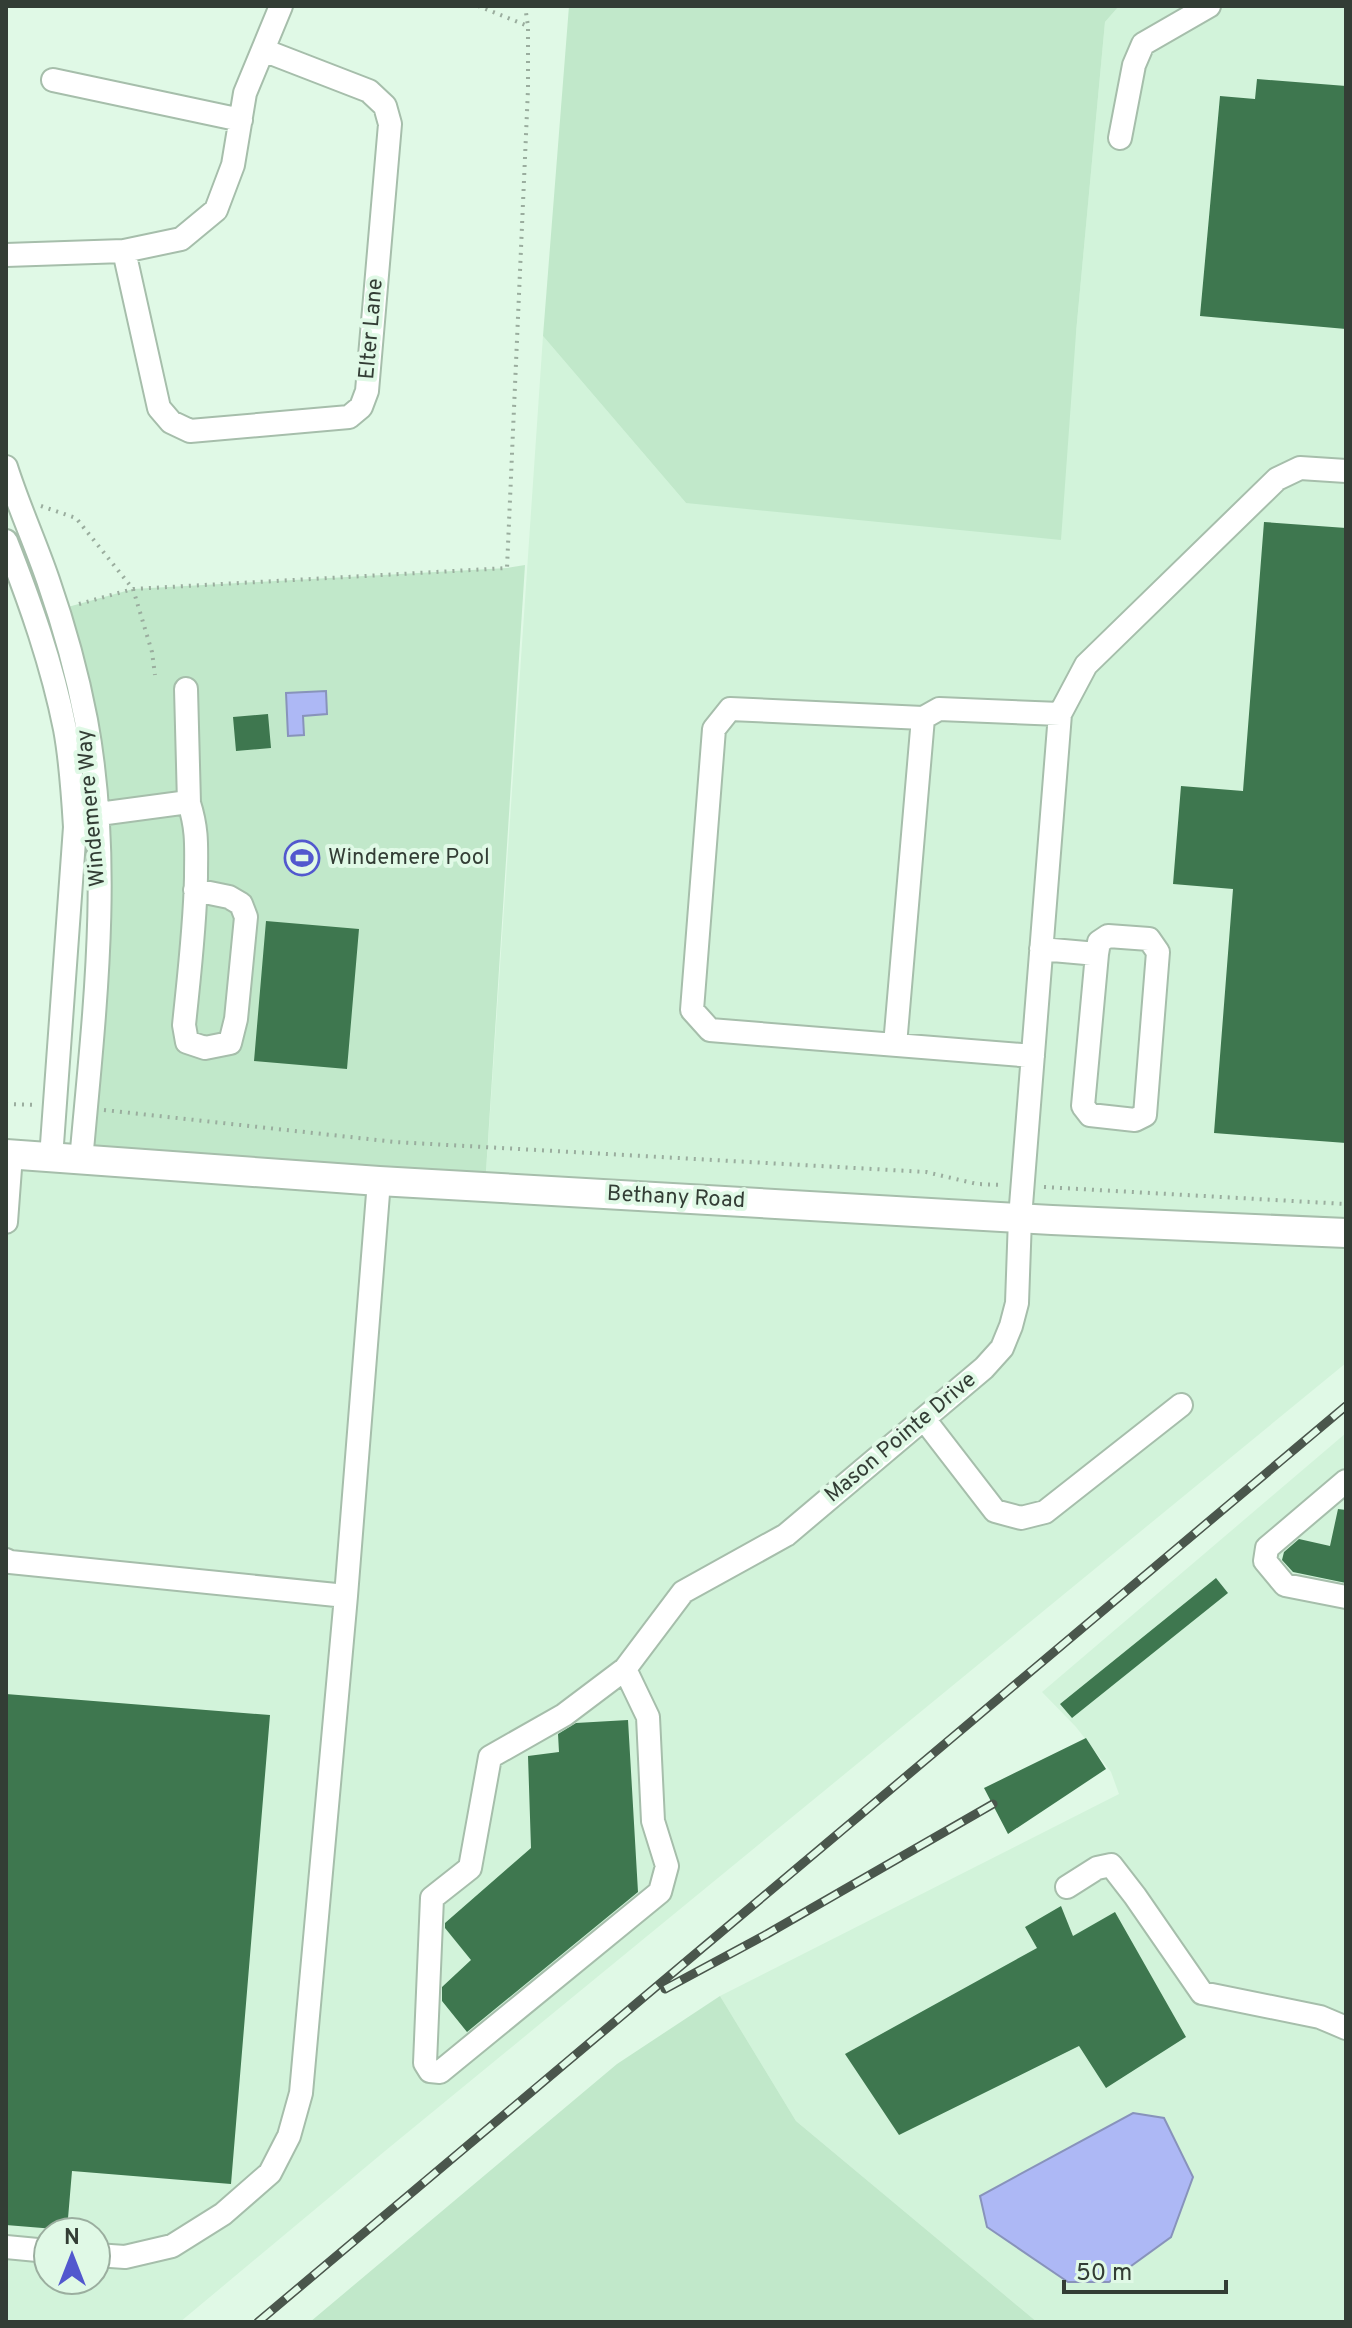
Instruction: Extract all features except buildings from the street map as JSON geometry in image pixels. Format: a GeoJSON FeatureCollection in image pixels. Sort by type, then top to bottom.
{"type":"FeatureCollection","features":[{"type":"Feature","properties":{"kind":"main road","name":"Bethany Road"},"geometry":{"type":"LineString","coordinates":[[9,1155],[379,1181],[1020,1218],[1346,1233]]}},
{"type":"Feature","properties":{"kind":"street"},"geometry":{"type":"LineString","coordinates":[[6,255],[124,251],[181,239],[216,210],[233,165],[245,93],[281,6]]}},
{"type":"Feature","properties":{"kind":"street"},"geometry":{"type":"LineString","coordinates":[[1120,138],[1134,65],[1143,44],[1209,6]]}},
{"type":"Feature","properties":{"kind":"street","name":"Elter Lane"},"geometry":{"type":"LineString","coordinates":[[124,251],[159,408],[171,422],[190,431],[349,417],[361,407],[367,391],[390,124],[385,106],[369,91],[263,50]]}},
{"type":"Feature","properties":{"kind":"street"},"geometry":{"type":"LineString","coordinates":[[53,80],[241,120]]}},
{"type":"Feature","properties":{"kind":"street","name":"Windemere Way"},"geometry":{"type":"LineString","coordinates":[[6,467],[72,658],[94,776],[70,901],[51,1158]]}},
{"type":"Feature","properties":{"kind":"street"},"geometry":{"type":"LineString","coordinates":[[1033,1056],[710,1030],[692,1010],[714,729],[730,709],[923,718],[939,709],[1060,714],[1086,665],[1277,479],[1300,468],[1346,471]]}},
{"type":"Feature","properties":{"kind":"street","name":"Windemere Way"},"geometry":{"type":"LineString","coordinates":[[6,541],[35,615],[52,673],[65,730],[72,781],[86,816],[100,898],[97,978],[81,1161]]}},
{"type":"Feature","properties":{"kind":"street"},"geometry":{"type":"LineString","coordinates":[[186,689],[189,803],[196,826],[195,890],[195,919],[184,1025],[187,1042],[205,1048],[230,1043],[236,1019],[246,917],[241,904],[229,897],[195,890]]}},
{"type":"Feature","properties":{"kind":"street","name":"Mason Pointe Drive"},"geometry":{"type":"LineString","coordinates":[[625,1669],[683,1592],[786,1535],[984,1368],[1002,1348],[1017,1303],[1022,1186],[1060,714]]}},
{"type":"Feature","properties":{"kind":"street"},"geometry":{"type":"LineString","coordinates":[[895,1045],[923,718]]}},
{"type":"Feature","properties":{"kind":"street"},"geometry":{"type":"LineString","coordinates":[[86,816],[189,803]]}},
{"type":"Feature","properties":{"kind":"street"},"geometry":{"type":"LineString","coordinates":[[1108,936],[1149,939],[1158,952],[1145,1115],[1135,1120],[1090,1115],[1083,1106],[1097,954],[1099,942],[1108,936]]}},
{"type":"Feature","properties":{"kind":"street"},"geometry":{"type":"LineString","coordinates":[[1041,949],[1097,954]]}},
{"type":"Feature","properties":{"kind":"street"},"geometry":{"type":"LineString","coordinates":[[6,1222],[9,1155]]}},
{"type":"Feature","properties":{"kind":"street"},"geometry":{"type":"LineString","coordinates":[[112,2256],[137,2255],[172,2246],[223,2214],[270,2173],[289,2136],[301,2093],[346,1596],[379,1181]]}},
{"type":"Feature","properties":{"kind":"street"},"geometry":{"type":"LineString","coordinates":[[924,1419],[995,1511],[1021,1518],[1045,1512],[1181,1405]]}},
{"type":"Feature","properties":{"kind":"street"},"geometry":{"type":"LineString","coordinates":[[1346,1481],[1267,1548],[1265,1561],[1285,1585],[1346,1597]]}},
{"type":"Feature","properties":{"kind":"street"},"geometry":{"type":"LineString","coordinates":[[6,1560],[130,1576],[346,1596]]}},
{"type":"Feature","properties":{"kind":"street"},"geometry":{"type":"LineString","coordinates":[[625,1669],[648,1717],[653,1821],[667,1866],[660,1892],[440,2072],[430,2071],[425,2063],[432,1898],[470,1868],[490,1757],[564,1715],[625,1669]]}},
{"type":"Feature","properties":{"kind":"street"},"geometry":{"type":"LineString","coordinates":[[1067,1887],[1097,1868],[1111,1865],[1202,1993],[1320,2017],[1346,2028]]}},
{"type":"Feature","properties":{"kind":"street"},"geometry":{"type":"LineString","coordinates":[[6,2247],[32,2249]]}},
{"type":"Feature","properties":{"kind":"path"},"geometry":{"type":"LineString","coordinates":[[478,6],[528,26]]}},
{"type":"Feature","properties":{"kind":"path"},"geometry":{"type":"LineString","coordinates":[[57,610],[133,589],[507,568],[528,89],[525,6]]}},
{"type":"Feature","properties":{"kind":"path"},"geometry":{"type":"LineString","coordinates":[[17,498],[76,518],[133,589],[152,652],[155,675]]}},
{"type":"Feature","properties":{"kind":"path"},"geometry":{"type":"LineString","coordinates":[[6,1104],[42,1106]]}},
{"type":"Feature","properties":{"kind":"path"},"geometry":{"type":"LineString","coordinates":[[96,1109],[395,1142],[926,1172],[977,1184],[1346,1204]]}},
{"type":"Feature","properties":{"kind":"shaded area"},"geometry":{"type":"Polygon","coordinates":[[[569,6],[1119,6],[1105,22],[1076,333],[1061,540],[686,503],[543,336],[569,6]]]}},
{"type":"Feature","properties":{"kind":"shaded area"},"geometry":{"type":"Polygon","coordinates":[[[1119,6],[1346,6],[1346,1363],[180,2322],[6,2322],[6,1154],[485,1187],[543,336],[686,503],[1076,333],[1105,22],[1119,6]]]}},
{"type":"Feature","properties":{"kind":"shaded area","name":"Windemere Pool"},"geometry":{"type":"Polygon","coordinates":[[[525,565],[485,1187],[81,1161],[97,817],[57,610],[133,589],[525,565]]]}},
{"type":"Feature","properties":{"kind":"shaded area"},"geometry":{"type":"Polygon","coordinates":[[[1346,1433],[1346,2322],[1037,2322],[796,2121],[720,1996],[1119,1794],[1111,1772],[1076,1727],[1042,1692],[1346,1433]]]}},
{"type":"Feature","properties":{"kind":"shaded area"},"geometry":{"type":"Polygon","coordinates":[[[720,1996],[796,2121],[1037,2322],[310,2322],[617,2064],[720,1996]]]}},
{"type":"Feature","properties":{"kind":"water"},"geometry":{"type":"Polygon","coordinates":[[[326,691],[327,714],[303,716],[304,735],[288,736],[286,693],[326,691]]]}},
{"type":"Feature","properties":{"kind":"water"},"geometry":{"type":"Polygon","coordinates":[[[1133,2113],[1164,2118],[1193,2177],[1171,2237],[1109,2282],[1068,2282],[987,2227],[980,2196],[1133,2113]]]}},
{"type":"Feature","properties":{"kind":"railway"},"geometry":{"type":"LineString","coordinates":[[258,2322],[1346,1406]]}},
{"type":"Feature","properties":{"kind":"railway"},"geometry":{"type":"LineString","coordinates":[[665,1989],[993,1804]]}},
{"type":"Feature","properties":{"kind":"place","name":"Windemere Pool"},"geometry":{"type":"Point","coordinates":[302,858]}}]}
